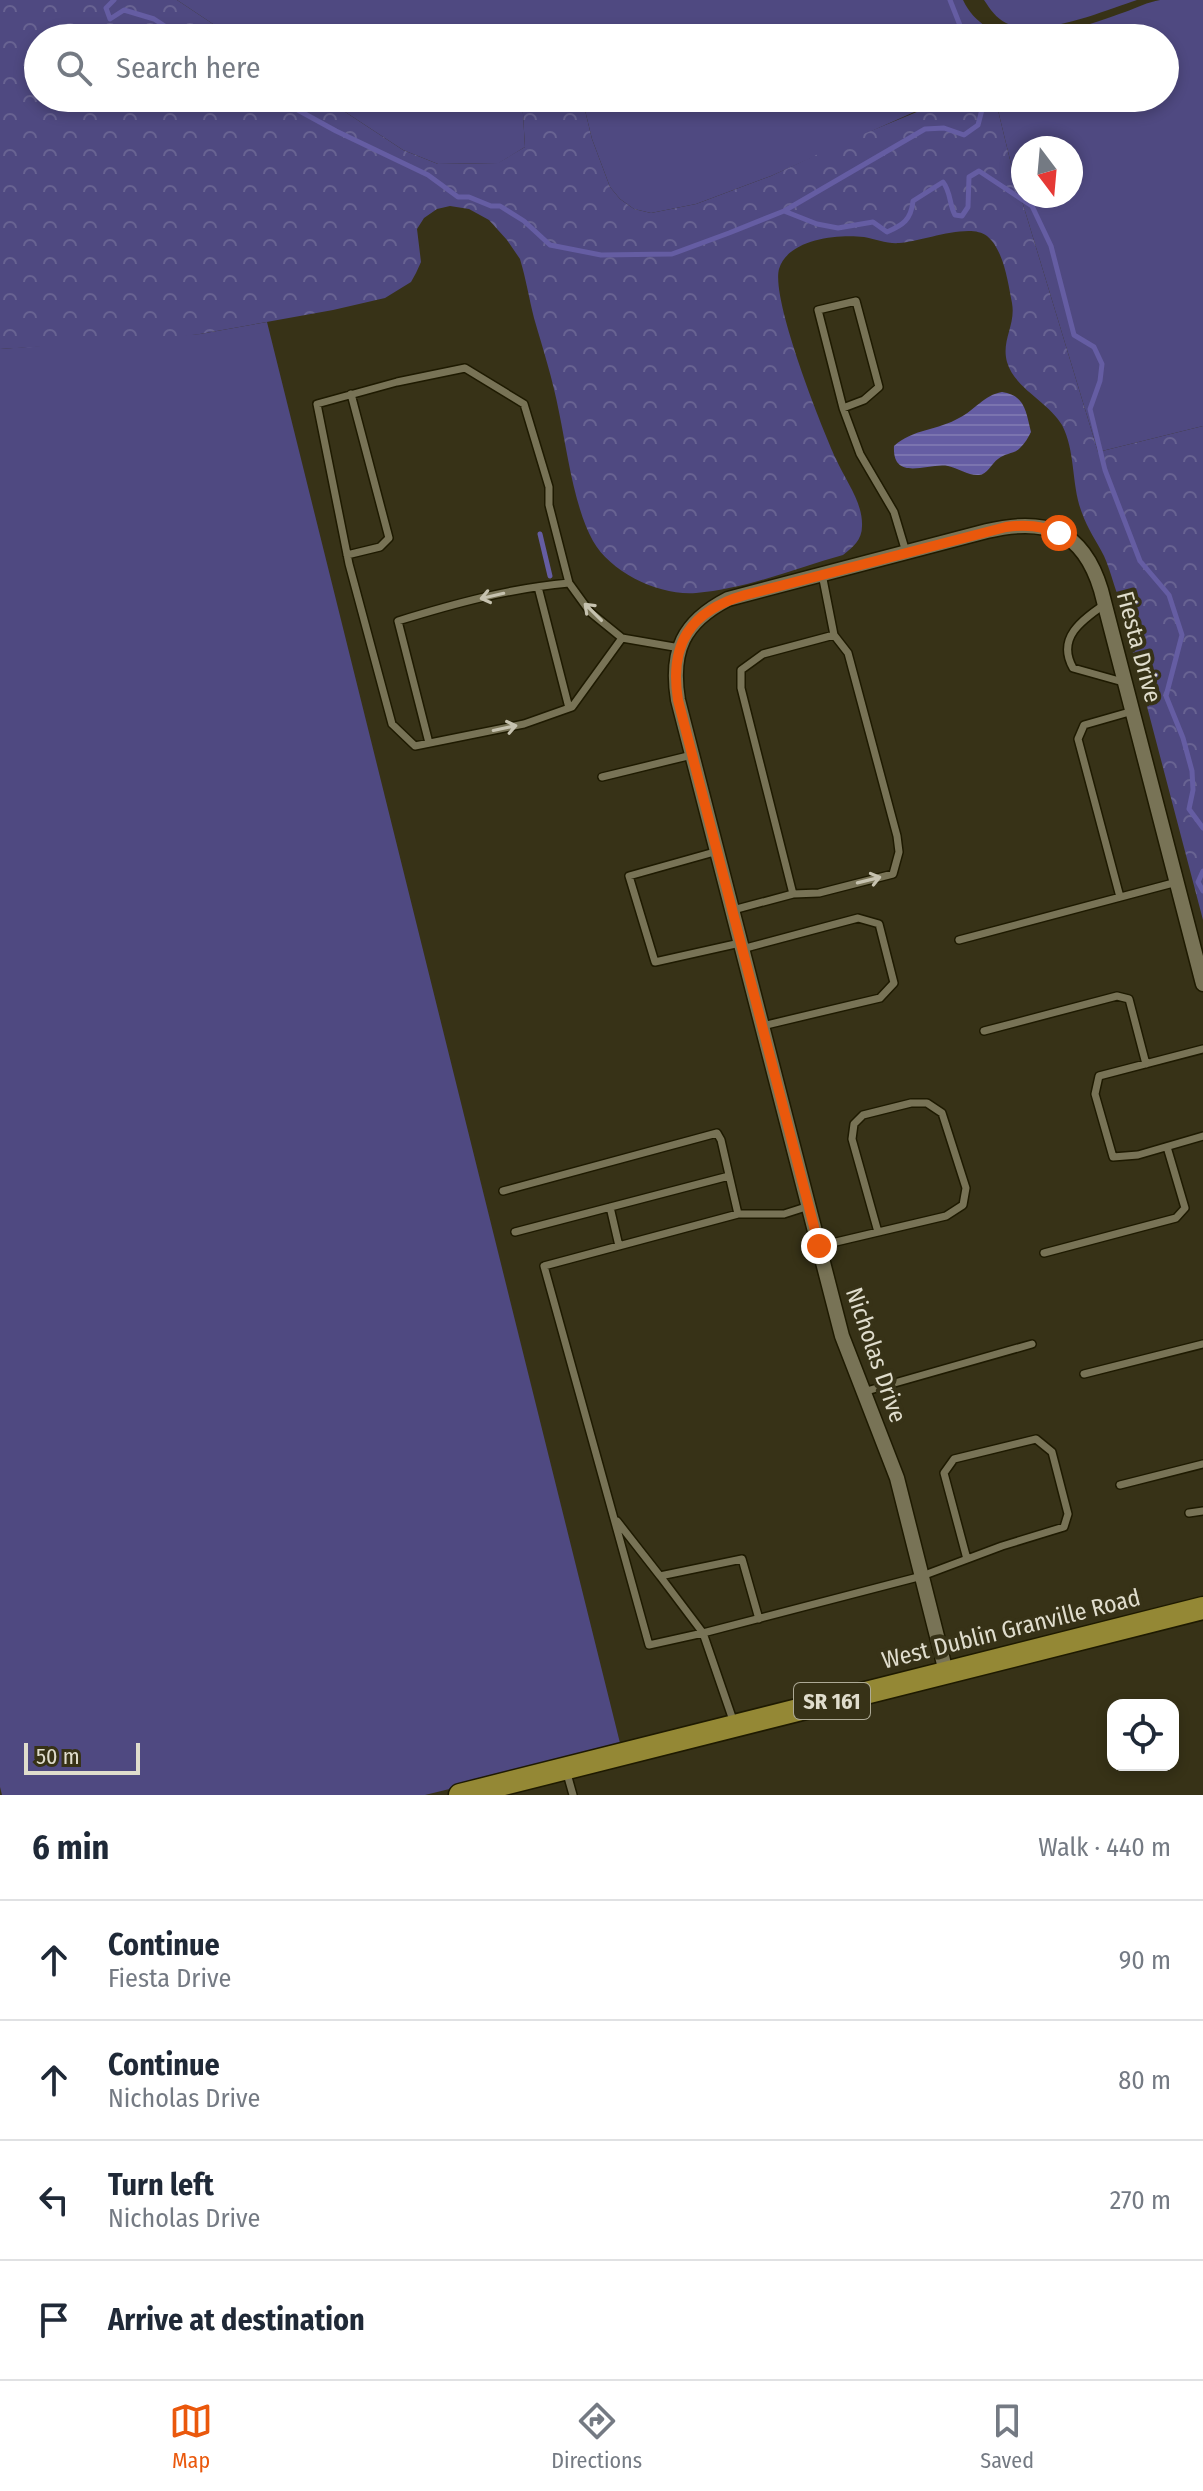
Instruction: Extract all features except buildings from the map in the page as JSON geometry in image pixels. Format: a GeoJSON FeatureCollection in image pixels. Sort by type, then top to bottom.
{"type":"FeatureCollection","features":[{"type":"Feature","properties":{"kind":"main road","name":"West Dublin Granville Road"},"geometry":{"type":"LineString","coordinates":[[460,1795],[501,1790],[565,1768],[1203,1608]]}},
{"type":"Feature","properties":{"kind":"street","name":"Fiesta Drive"},"geometry":{"type":"LineString","coordinates":[[822,574],[1024,524],[1042,527],[1074,542],[1096,573],[1203,984]]}},
{"type":"Feature","properties":{"kind":"street"},"geometry":{"type":"LineString","coordinates":[[680,648],[687,631],[713,607],[728,599],[822,574]]}},
{"type":"Feature","properties":{"kind":"street","name":"Nicholas Drive"},"geometry":{"type":"LineString","coordinates":[[680,648],[675,661],[675,680],[692,755],[842,1336],[897,1478],[946,1672]]}},
{"type":"Feature","properties":{"kind":"lane"},"geometry":{"type":"LineString","coordinates":[[843,408],[864,400],[879,387],[856,301],[818,310],[843,408],[860,454],[894,512],[906,552]]}},
{"type":"Feature","properties":{"kind":"lane"},"geometry":{"type":"LineString","coordinates":[[622,638],[569,708],[524,724],[415,746],[392,724],[347,555],[317,404],[465,368],[524,404],[549,487],[549,505],[569,583],[590,612],[622,638],[680,648]]}},
{"type":"Feature","properties":{"kind":"lane"},"geometry":{"type":"LineString","coordinates":[[347,555],[380,547],[389,538],[351,394]]}},
{"type":"Feature","properties":{"kind":"lane"},"geometry":{"type":"LineString","coordinates":[[733,910],[793,894],[819,893],[893,874],[899,852],[848,653],[834,635],[822,574]]}},
{"type":"Feature","properties":{"kind":"lane"},"geometry":{"type":"LineString","coordinates":[[429,743],[398,621],[538,587],[569,583]]}},
{"type":"Feature","properties":{"kind":"lane"},"geometry":{"type":"LineString","coordinates":[[538,587],[569,708]]}},
{"type":"Feature","properties":{"kind":"lane"},"geometry":{"type":"LineString","coordinates":[[1105,604],[1080,621],[1071,633],[1067,643],[1068,655],[1073,668],[1125,682]]}},
{"type":"Feature","properties":{"kind":"lane"},"geometry":{"type":"LineString","coordinates":[[793,894],[741,688],[741,670],[763,654],[834,635]]}},
{"type":"Feature","properties":{"kind":"lane"},"geometry":{"type":"LineString","coordinates":[[1120,897],[1078,739],[1084,725],[1133,711]]}},
{"type":"Feature","properties":{"kind":"lane"},"geometry":{"type":"LineString","coordinates":[[602,777],[692,755]]}},
{"type":"Feature","properties":{"kind":"lane"},"geometry":{"type":"LineString","coordinates":[[718,851],[629,876],[655,962],[742,946],[858,918],[879,924],[894,983],[880,998],[762,1026]]}},
{"type":"Feature","properties":{"kind":"lane"},"geometry":{"type":"LineString","coordinates":[[959,940],[1177,882]]}},
{"type":"Feature","properties":{"kind":"lane"},"geometry":{"type":"LineString","coordinates":[[984,1031],[1117,996],[1129,999],[1146,1064]]}},
{"type":"Feature","properties":{"kind":"lane"},"geometry":{"type":"LineString","coordinates":[[1203,1049],[1099,1076],[1095,1094],[1113,1157],[1138,1155],[1203,1136]]}},
{"type":"Feature","properties":{"kind":"lane"},"geometry":{"type":"LineString","coordinates":[[819,1246],[946,1216],[963,1205],[966,1188],[942,1113],[927,1103],[911,1103],[863,1115],[854,1124],[852,1139],[878,1232]]}},
{"type":"Feature","properties":{"kind":"lane"},"geometry":{"type":"LineString","coordinates":[[503,1191],[717,1133],[738,1214]]}},
{"type":"Feature","properties":{"kind":"lane"},"geometry":{"type":"LineString","coordinates":[[1044,1253],[1176,1218],[1185,1208],[1167,1147]]}},
{"type":"Feature","properties":{"kind":"lane"},"geometry":{"type":"LineString","coordinates":[[515,1232],[729,1176]]}},
{"type":"Feature","properties":{"kind":"lane"},"geometry":{"type":"LineString","coordinates":[[809,1206],[784,1214],[738,1214],[544,1266],[649,1645],[922,1576],[1064,1527],[1068,1514],[1052,1452],[1036,1439],[954,1459],[944,1473],[967,1559]]}},
{"type":"Feature","properties":{"kind":"lane"},"geometry":{"type":"LineString","coordinates":[[610,1207],[619,1246]]}},
{"type":"Feature","properties":{"kind":"lane"},"geometry":{"type":"LineString","coordinates":[[863,1392],[1032,1344]]}},
{"type":"Feature","properties":{"kind":"lane"},"geometry":{"type":"LineString","coordinates":[[1084,1374],[1203,1344]]}},
{"type":"Feature","properties":{"kind":"lane"},"geometry":{"type":"LineString","coordinates":[[1120,1485],[1203,1464]]}},
{"type":"Feature","properties":{"kind":"lane"},"geometry":{"type":"LineString","coordinates":[[1189,1513],[1203,1511]]}},
{"type":"Feature","properties":{"kind":"lane"},"geometry":{"type":"LineString","coordinates":[[615,1519],[703,1633],[735,1725]]}},
{"type":"Feature","properties":{"kind":"lane"},"geometry":{"type":"LineString","coordinates":[[660,1576],[742,1559],[759,1619]]}},
{"type":"Feature","properties":{"kind":"lane"},"geometry":{"type":"LineString","coordinates":[[565,1768],[573,1795]]}},
{"type":"Feature","properties":{"kind":"green space"},"geometry":{"type":"Polygon","coordinates":[[[0,0],[177,0],[213,24],[24,24],[24,112],[345,112],[403,150],[438,164],[498,163],[525,147],[523,112],[585,112],[610,187],[634,209],[651,213],[696,204],[771,176],[917,112],[998,112],[1011,164],[1011,208],[1024,208],[1098,452],[1203,426],[1203,920],[1118,596],[1079,502],[1066,435],[1056,417],[1017,380],[1007,362],[1012,303],[1001,258],[987,236],[969,231],[895,243],[864,237],[828,238],[803,245],[784,259],[779,269],[782,307],[820,420],[860,508],[862,526],[859,539],[843,555],[715,591],[682,593],[652,586],[612,563],[593,541],[576,495],[554,388],[520,259],[489,220],[469,209],[450,206],[437,209],[424,218],[417,229],[421,262],[416,273],[411,282],[385,298],[333,310],[153,340],[0,349],[0,0]]]}},
{"type":"Feature","properties":{"kind":"green space"},"geometry":{"type":"Polygon","coordinates":[[[177,0],[963,0],[985,24],[213,24],[177,0]]]}},
{"type":"Feature","properties":{"kind":"green space"},"geometry":{"type":"Polygon","coordinates":[[[984,0],[1137,0],[1062,24],[1010,24],[996,16],[984,0]]]}},
{"type":"Feature","properties":{"kind":"green space"},"geometry":{"type":"Polygon","coordinates":[[[1160,0],[1203,0],[1203,426],[1098,452],[1024,208],[1083,208],[1083,136],[1011,136],[1011,164],[998,112],[1179,112],[1179,24],[1090,24],[1160,0]]]}},
{"type":"Feature","properties":{"kind":"green space"},"geometry":{"type":"Polygon","coordinates":[[[345,112],[523,112],[525,147],[499,163],[438,164],[403,150],[345,112]]]}},
{"type":"Feature","properties":{"kind":"green space"},"geometry":{"type":"Polygon","coordinates":[[[585,112],[914,112],[771,176],[696,204],[651,213],[634,209],[610,187],[585,112]]]}},
{"type":"Feature","properties":{"kind":"green space"},"geometry":{"type":"Polygon","coordinates":[[[267,322],[621,1747],[425,1795],[2,1795],[0,349],[200,334],[267,322]]]}},
{"type":"Feature","properties":{"kind":"shaded area"},"geometry":{"type":"Polygon","coordinates":[[[1002,392],[1020,401],[1028,418],[1031,432],[1018,450],[1001,457],[979,475],[948,466],[905,468],[899,464],[894,446],[901,440],[951,422],[990,396],[1002,392]]]}},
{"type":"Feature","properties":{"kind":"waterway"},"geometry":{"type":"LineString","coordinates":[[114,0],[106,8],[110,19],[124,10],[162,24]]}},
{"type":"Feature","properties":{"kind":"waterway"},"geometry":{"type":"LineString","coordinates":[[950,0],[959,24]]}},
{"type":"Feature","properties":{"kind":"waterway"},"geometry":{"type":"LineString","coordinates":[[301,112],[428,175],[458,197],[500,206],[524,221],[550,245],[601,255],[672,254],[729,233],[784,211],[925,129],[944,128],[964,135],[978,125],[981,112]]}},
{"type":"Feature","properties":{"kind":"waterway"},"geometry":{"type":"LineString","coordinates":[[784,211],[817,224],[838,228],[873,222],[887,232],[905,221],[913,201],[943,182],[955,215],[962,216],[968,207],[969,177],[979,171],[1032,206],[1051,246],[1074,335],[1094,347],[1102,364],[1100,381],[1090,409],[1105,470],[1140,561],[1169,595],[1182,635],[1166,696],[1192,771],[1193,790],[1189,809],[1203,828]]}},
{"type":"Feature","properties":{"kind":"waterway"},"geometry":{"type":"LineString","coordinates":[[540,534],[550,576]]}},
{"type":"Feature","properties":{"kind":"waterway"},"geometry":{"type":"LineString","coordinates":[[1203,871],[1198,882],[1203,891]]}},
{"type":"Feature","properties":{"kind":"route"},"geometry":{"type":"LineString","coordinates":[[819,1246],[678,700],[675,661],[684,636],[699,617],[728,599],[1006,527],[1024,524],[1059,533]]}}]}
